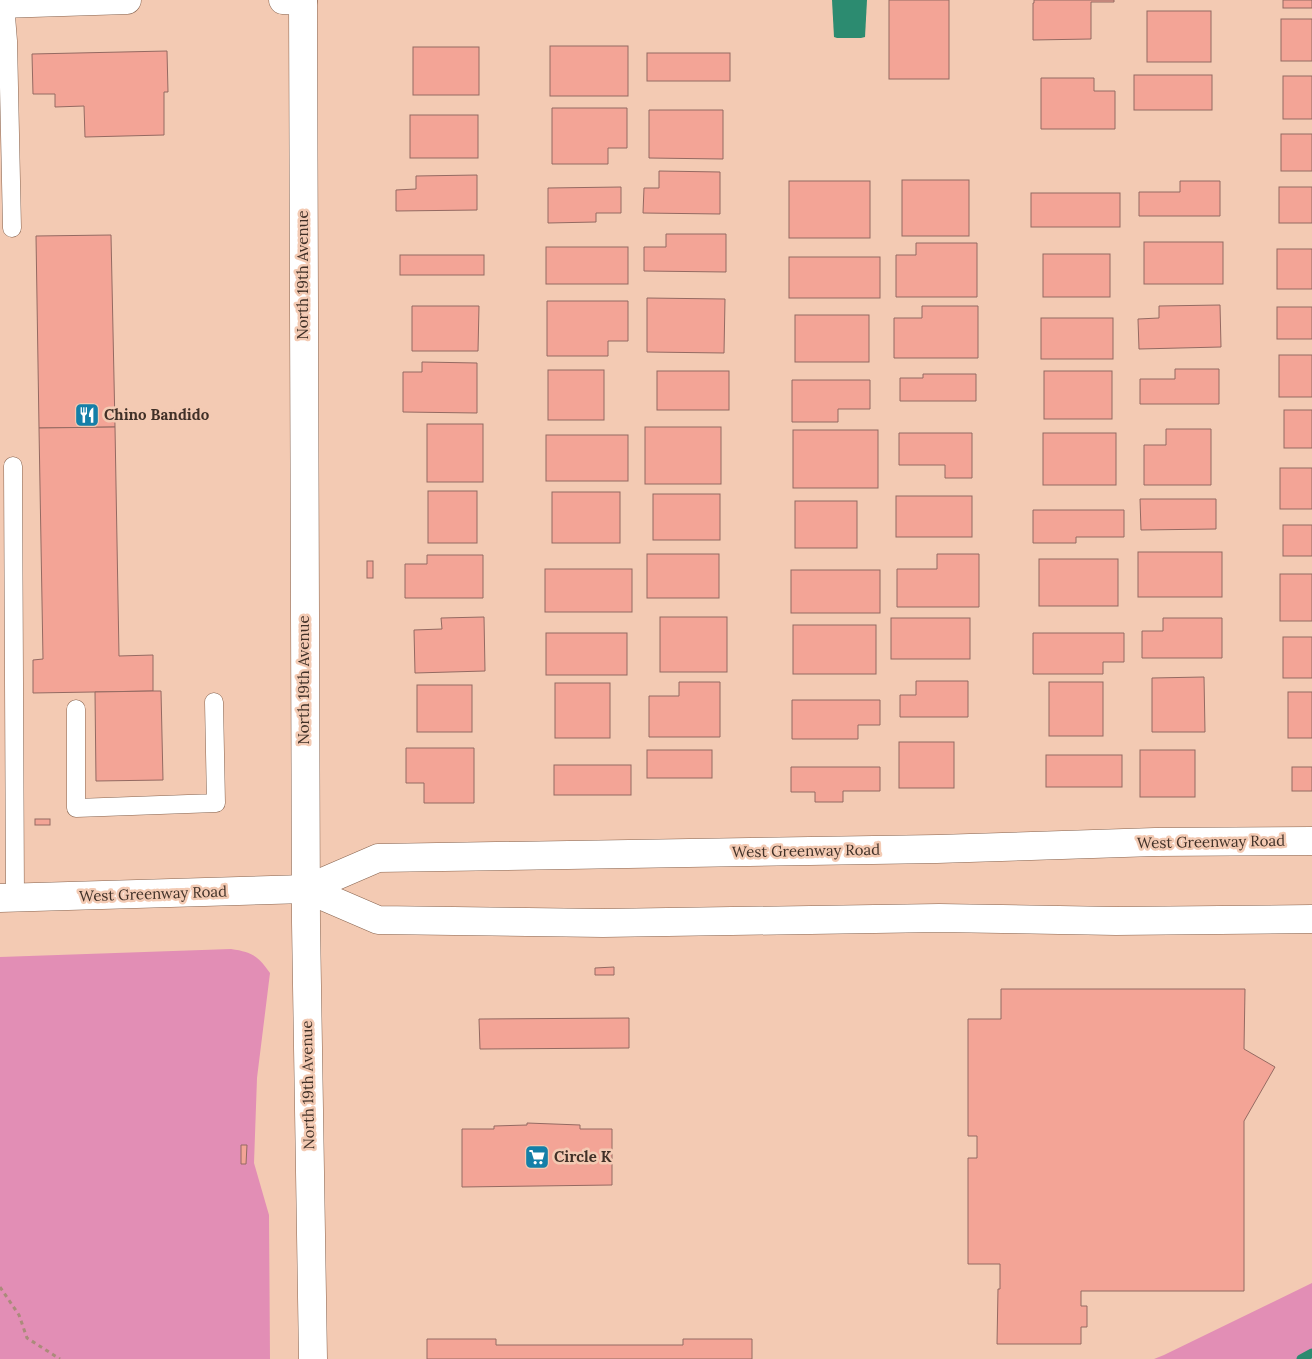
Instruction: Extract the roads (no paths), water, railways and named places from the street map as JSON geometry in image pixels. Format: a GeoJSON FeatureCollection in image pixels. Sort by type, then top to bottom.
{"type":"FeatureCollection","features":[{"type":"Feature","properties":{"kind":"main road"},"geometry":{"type":"LineString","coordinates":[[3,4],[127,0]]}},
{"type":"Feature","properties":{"kind":"main road","name":"North 19th Avenue"},"geometry":{"type":"LineString","coordinates":[[296,0],[313,1359]]}},
{"type":"Feature","properties":{"kind":"main road","name":"West Greenway Road"},"geometry":{"type":"LineString","coordinates":[[7,898],[306,889],[378,858],[937,849],[1155,842],[1312,841]]}},
{"type":"Feature","properties":{"kind":"main road","name":"West Greenway Road"},"geometry":{"type":"LineString","coordinates":[[306,889],[378,920],[603,923],[939,918],[1116,921],[1312,919]]}},
{"type":"Feature","properties":{"kind":"lane"},"geometry":{"type":"LineString","coordinates":[[3,4],[8,41],[12,228]]}},
{"type":"Feature","properties":{"kind":"lane"},"geometry":{"type":"LineString","coordinates":[[7,898],[13,466]]}},
{"type":"Feature","properties":{"kind":"lane"},"geometry":{"type":"LineString","coordinates":[[76,709],[76,808],[216,803],[214,702]]}},
{"type":"Feature","properties":{"kind":"waterway"},"geometry":{"type":"LineString","coordinates":[[1301,1359],[1312,1353]]}},
{"type":"Feature","properties":{"kind":"place","name":"Chino Bandido"},"geometry":{"type":"Point","coordinates":[87,415]}},
{"type":"Feature","properties":{"kind":"place","name":"Circle K"},"geometry":{"type":"Point","coordinates":[537,1157]}}]}
